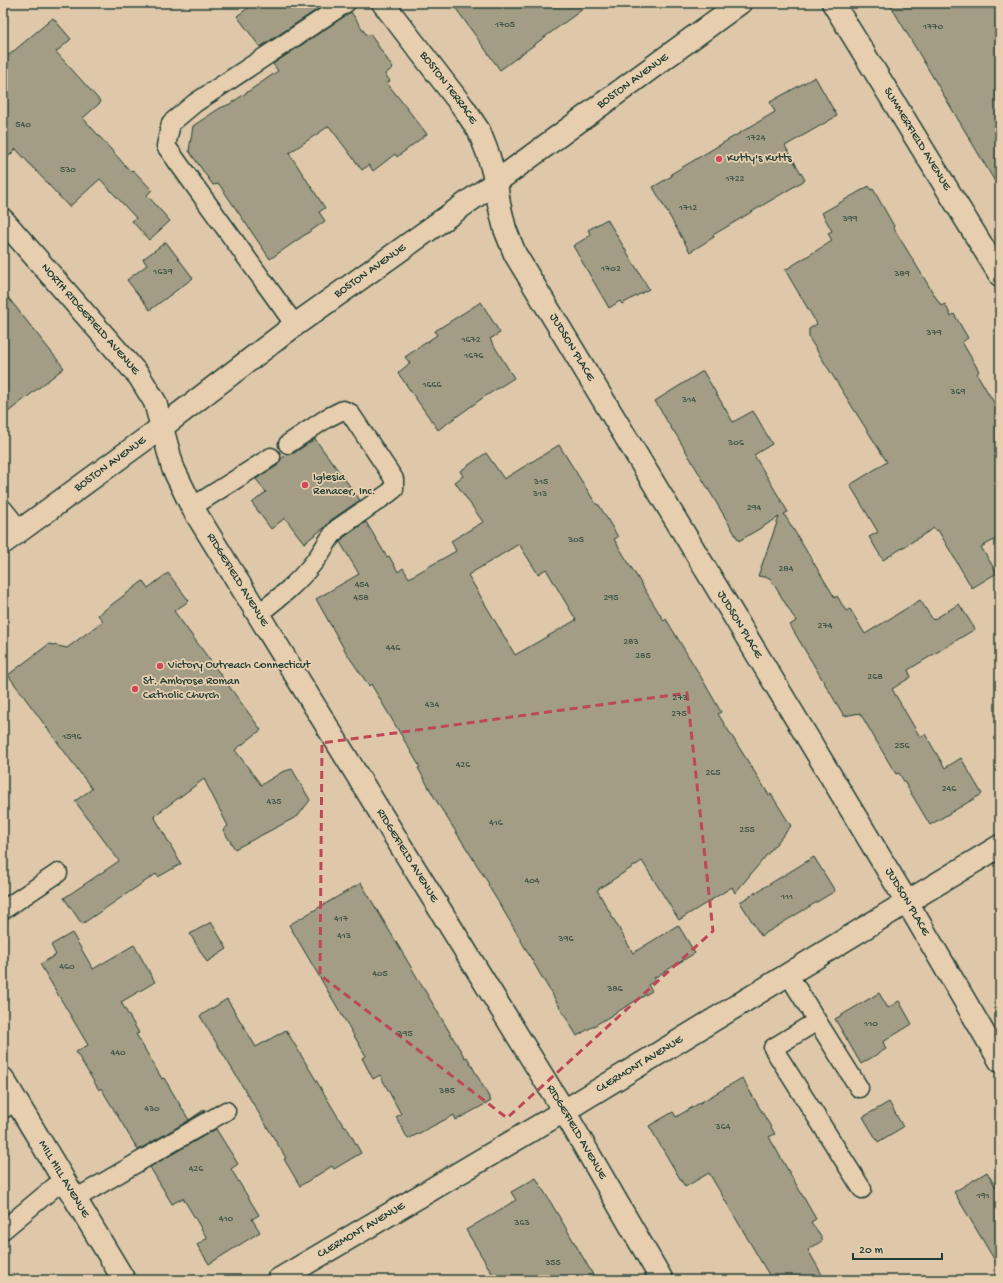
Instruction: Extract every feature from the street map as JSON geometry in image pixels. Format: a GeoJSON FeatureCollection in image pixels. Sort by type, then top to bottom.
{"type":"FeatureCollection","features":[{"type":"Feature","properties":{"kind":"street","name":"BOSTON TERRACE"},"geometry":{"type":"LineString","coordinates":[[383,3],[463,107],[478,131],[488,154],[496,182]]}},
{"type":"Feature","properties":{"kind":"street","name":"BOSTON AVENUE"},"geometry":{"type":"LineString","coordinates":[[11,537],[162,427],[295,325],[496,182],[740,3]]}},
{"type":"Feature","properties":{"kind":"street","name":"SUMMERFIELD AVENUE"},"geometry":{"type":"LineString","coordinates":[[833,3],[1000,275]]}},
{"type":"Feature","properties":{"kind":"street","name":"JUDSON PLACE"},"geometry":{"type":"LineString","coordinates":[[496,182],[505,229],[515,254],[907,902],[1000,1061]]}},
{"type":"Feature","properties":{"kind":"street","name":"NORTH RIDGEFIELD AVENUE"},"geometry":{"type":"LineString","coordinates":[[3,220],[139,376],[155,402],[162,427]]}},
{"type":"Feature","properties":{"kind":"street","name":"RIDGEFIELD AVENUE"},"geometry":{"type":"LineString","coordinates":[[162,427],[173,468],[192,507],[564,1111],[662,1280]]}},
{"type":"Feature","properties":{"kind":"street","name":"CLERMONT AVENUE"},"geometry":{"type":"LineString","coordinates":[[278,1280],[564,1111],[1000,846]]}},
{"type":"Feature","properties":{"kind":"street","name":"MILL HILL AVENUE"},"geometry":{"type":"LineString","coordinates":[[3,1078],[10,1105],[64,1179],[124,1280]]}},
{"type":"Feature","properties":{"kind":"lane"},"geometry":{"type":"LineString","coordinates":[[295,325],[166,146],[171,123],[195,103],[346,3]]}},
{"type":"Feature","properties":{"kind":"lane"},"geometry":{"type":"LineString","coordinates":[[258,614],[295,584],[315,561],[337,529],[394,489],[394,479],[350,413],[343,410],[327,418],[288,444]]}},
{"type":"Feature","properties":{"kind":"lane"},"geometry":{"type":"LineString","coordinates":[[192,507],[270,457]]}},
{"type":"Feature","properties":{"kind":"lane"},"geometry":{"type":"LineString","coordinates":[[3,509],[11,537]]}},
{"type":"Feature","properties":{"kind":"lane"},"geometry":{"type":"LineString","coordinates":[[3,910],[58,873]]}},
{"type":"Feature","properties":{"kind":"lane"},"geometry":{"type":"LineString","coordinates":[[788,974],[859,1088]]}},
{"type":"Feature","properties":{"kind":"lane"},"geometry":{"type":"LineString","coordinates":[[817,1021],[773,1048],[862,1189]]}},
{"type":"Feature","properties":{"kind":"lane"},"geometry":{"type":"LineString","coordinates":[[75,1199],[226,1111]]}},
{"type":"Feature","properties":{"kind":"lane"},"geometry":{"type":"LineString","coordinates":[[3,1230],[64,1179]]}},
{"type":"Feature","properties":{"kind":"highlighted area"},"geometry":{"type":"Polygon","coordinates":[[[687,693],[713,931],[507,1118],[320,975],[322,743],[687,693]]]}},
{"type":"Feature","properties":{"kind":"building"},"geometry":{"type":"Polygon","coordinates":[[[255,3],[327,3],[260,47],[237,16],[255,3]]]}},
{"type":"Feature","properties":{"kind":"building"},"geometry":{"type":"Polygon","coordinates":[[[452,3],[591,3],[500,70],[452,3]]]}},
{"type":"Feature","properties":{"kind":"building"},"geometry":{"type":"Polygon","coordinates":[[[889,3],[1000,3],[1000,190],[889,3]]]}},
{"type":"Feature","properties":{"kind":"building"},"geometry":{"type":"Polygon","coordinates":[[[351,12],[367,36],[370,34],[393,68],[385,74],[390,81],[387,83],[427,134],[397,157],[395,154],[373,171],[369,165],[362,170],[329,126],[289,153],[325,208],[319,212],[325,221],[270,259],[219,184],[213,185],[189,151],[193,126],[220,108],[230,104],[278,71],[273,64],[351,12]]]}},
{"type":"Feature","properties":{"kind":"building"},"geometry":{"type":"Polygon","coordinates":[[[53,18],[71,39],[56,52],[101,102],[83,118],[131,172],[133,170],[152,190],[147,195],[170,221],[149,240],[132,221],[136,218],[100,179],[69,207],[16,149],[3,162],[3,60],[53,18]]]}},
{"type":"Feature","properties":{"kind":"building"},"geometry":{"type":"Polygon","coordinates":[[[815,77],[837,116],[785,146],[805,180],[713,235],[714,237],[690,252],[653,187],[672,176],[671,174],[775,112],[770,102],[815,77]]]}},
{"type":"Feature","properties":{"kind":"building"},"geometry":{"type":"Polygon","coordinates":[[[869,186],[871,190],[873,189],[894,226],[893,227],[941,306],[945,304],[951,316],[954,314],[968,338],[962,342],[979,371],[977,374],[1000,413],[1000,537],[981,547],[997,573],[972,588],[938,530],[936,531],[934,528],[883,560],[869,537],[878,532],[850,485],[887,462],[809,338],[809,329],[817,324],[785,270],[832,241],[828,233],[832,231],[822,213],[869,186]]]}},
{"type":"Feature","properties":{"kind":"building"},"geometry":{"type":"Polygon","coordinates":[[[607,219],[649,289],[622,304],[620,301],[609,308],[573,246],[591,235],[588,230],[607,219]]]}},
{"type":"Feature","properties":{"kind":"building"},"geometry":{"type":"Polygon","coordinates":[[[166,242],[193,278],[150,310],[127,280],[147,265],[143,259],[166,242]]]}},
{"type":"Feature","properties":{"kind":"building"},"geometry":{"type":"Polygon","coordinates":[[[3,291],[64,368],[3,416],[3,291]]]}},
{"type":"Feature","properties":{"kind":"building"},"geometry":{"type":"Polygon","coordinates":[[[481,302],[500,333],[490,339],[514,378],[484,397],[438,430],[398,373],[410,363],[405,357],[437,335],[435,331],[481,302]]]}},
{"type":"Feature","properties":{"kind":"building"},"geometry":{"type":"Polygon","coordinates":[[[703,371],[733,422],[753,411],[758,419],[772,444],[754,455],[788,512],[784,514],[835,598],[837,596],[846,611],[850,609],[865,634],[920,600],[933,620],[959,604],[975,629],[908,670],[911,677],[892,689],[920,737],[925,734],[945,768],[961,758],[982,794],[930,825],[899,773],[896,774],[860,713],[844,716],[790,625],[796,621],[770,578],[758,576],[779,517],[739,541],[655,401],[703,371]]]}},
{"type":"Feature","properties":{"kind":"building","name":"Iglesia Renacer, Inc."},"geometry":{"type":"Polygon","coordinates":[[[315,439],[360,500],[331,520],[324,528],[304,543],[285,518],[271,529],[252,503],[266,492],[256,479],[277,466],[281,459],[288,454],[294,453],[315,439]]]}},
{"type":"Feature","properties":{"kind":"building"},"geometry":{"type":"Polygon","coordinates":[[[559,445],[596,504],[599,505],[618,537],[614,539],[664,621],[666,619],[701,677],[721,712],[718,714],[769,795],[771,794],[791,826],[735,893],[732,887],[679,920],[642,861],[597,890],[633,953],[678,925],[695,953],[654,978],[656,980],[648,985],[652,991],[577,1036],[488,885],[489,884],[437,802],[418,768],[420,767],[371,684],[369,686],[347,654],[316,599],[359,574],[340,542],[344,537],[366,522],[398,572],[403,568],[409,578],[456,551],[451,541],[483,522],[455,482],[463,476],[460,471],[486,453],[504,479],[559,445]],[[519,544],[468,575],[515,655],[576,620],[546,569],[538,574],[519,544]]]}},
{"type":"Feature","properties":{"kind":"building"},"geometry":{"type":"Polygon","coordinates":[[[168,573],[189,601],[174,611],[261,730],[235,750],[261,785],[282,772],[292,769],[310,800],[298,816],[235,849],[223,830],[228,826],[204,779],[154,816],[181,864],[158,877],[156,874],[82,924],[64,898],[119,861],[75,801],[92,789],[8,675],[49,644],[67,648],[103,621],[98,615],[143,581],[148,588],[168,573]]]}},
{"type":"Feature","properties":{"kind":"building"},"geometry":{"type":"Polygon","coordinates":[[[814,857],[835,891],[761,936],[740,902],[814,857]]]}},
{"type":"Feature","properties":{"kind":"building"},"geometry":{"type":"Polygon","coordinates":[[[361,883],[465,1058],[467,1057],[491,1101],[456,1120],[454,1115],[408,1139],[396,1117],[401,1114],[380,1075],[373,1079],[362,1058],[366,1056],[289,925],[361,883]]]}},
{"type":"Feature","properties":{"kind":"building"},"geometry":{"type":"Polygon","coordinates":[[[211,922],[227,949],[207,962],[190,934],[211,922]]]}},
{"type":"Feature","properties":{"kind":"building"},"geometry":{"type":"Polygon","coordinates":[[[72,933],[93,969],[134,945],[155,982],[121,1002],[139,1033],[136,1034],[162,1079],[164,1078],[189,1120],[205,1109],[205,1111],[138,1150],[101,1088],[99,1090],[76,1052],[88,1045],[40,964],[56,955],[51,945],[72,933]]]}},
{"type":"Feature","properties":{"kind":"building"},"geometry":{"type":"Polygon","coordinates":[[[879,993],[888,1008],[899,1001],[912,1024],[883,1042],[886,1049],[861,1064],[835,1019],[879,993]]]}},
{"type":"Feature","properties":{"kind":"building"},"geometry":{"type":"Polygon","coordinates":[[[227,999],[256,1047],[286,1030],[344,1127],[346,1126],[361,1153],[334,1169],[332,1166],[300,1186],[284,1159],[286,1158],[200,1016],[227,999]]]}},
{"type":"Feature","properties":{"kind":"building"},"geometry":{"type":"Polygon","coordinates":[[[742,1078],[775,1134],[769,1137],[816,1219],[811,1222],[823,1240],[808,1250],[825,1280],[772,1280],[709,1173],[685,1187],[649,1126],[673,1112],[676,1117],[742,1078]]]}},
{"type":"Feature","properties":{"kind":"building"},"geometry":{"type":"Polygon","coordinates":[[[889,1102],[903,1127],[878,1142],[863,1117],[889,1102]]]}},
{"type":"Feature","properties":{"kind":"building"},"geometry":{"type":"Polygon","coordinates":[[[216,1129],[238,1164],[231,1169],[259,1215],[252,1219],[260,1232],[209,1264],[197,1245],[207,1238],[183,1198],[172,1204],[150,1167],[216,1129]]]}},
{"type":"Feature","properties":{"kind":"building"},"geometry":{"type":"Polygon","coordinates":[[[987,1172],[995,1186],[1000,1188],[1000,1269],[954,1192],[987,1172]]]}},
{"type":"Feature","properties":{"kind":"building"},"geometry":{"type":"Polygon","coordinates":[[[536,1178],[596,1280],[496,1280],[466,1230],[516,1200],[511,1192],[536,1178]]]}},
{"type":"Feature","properties":{"kind":"place","name":"Kutty's Kutts"},"geometry":{"type":"Point","coordinates":[719,159]}},
{"type":"Feature","properties":{"kind":"place","name":"Iglesia Renacer, Inc."},"geometry":{"type":"Point","coordinates":[305,485]}},
{"type":"Feature","properties":{"kind":"place","name":"Victory Outreach Connecticut"},"geometry":{"type":"Point","coordinates":[160,666]}},
{"type":"Feature","properties":{"kind":"place","name":"St. Ambrose Roman Catholic Church"},"geometry":{"type":"Point","coordinates":[135,689]}}]}
